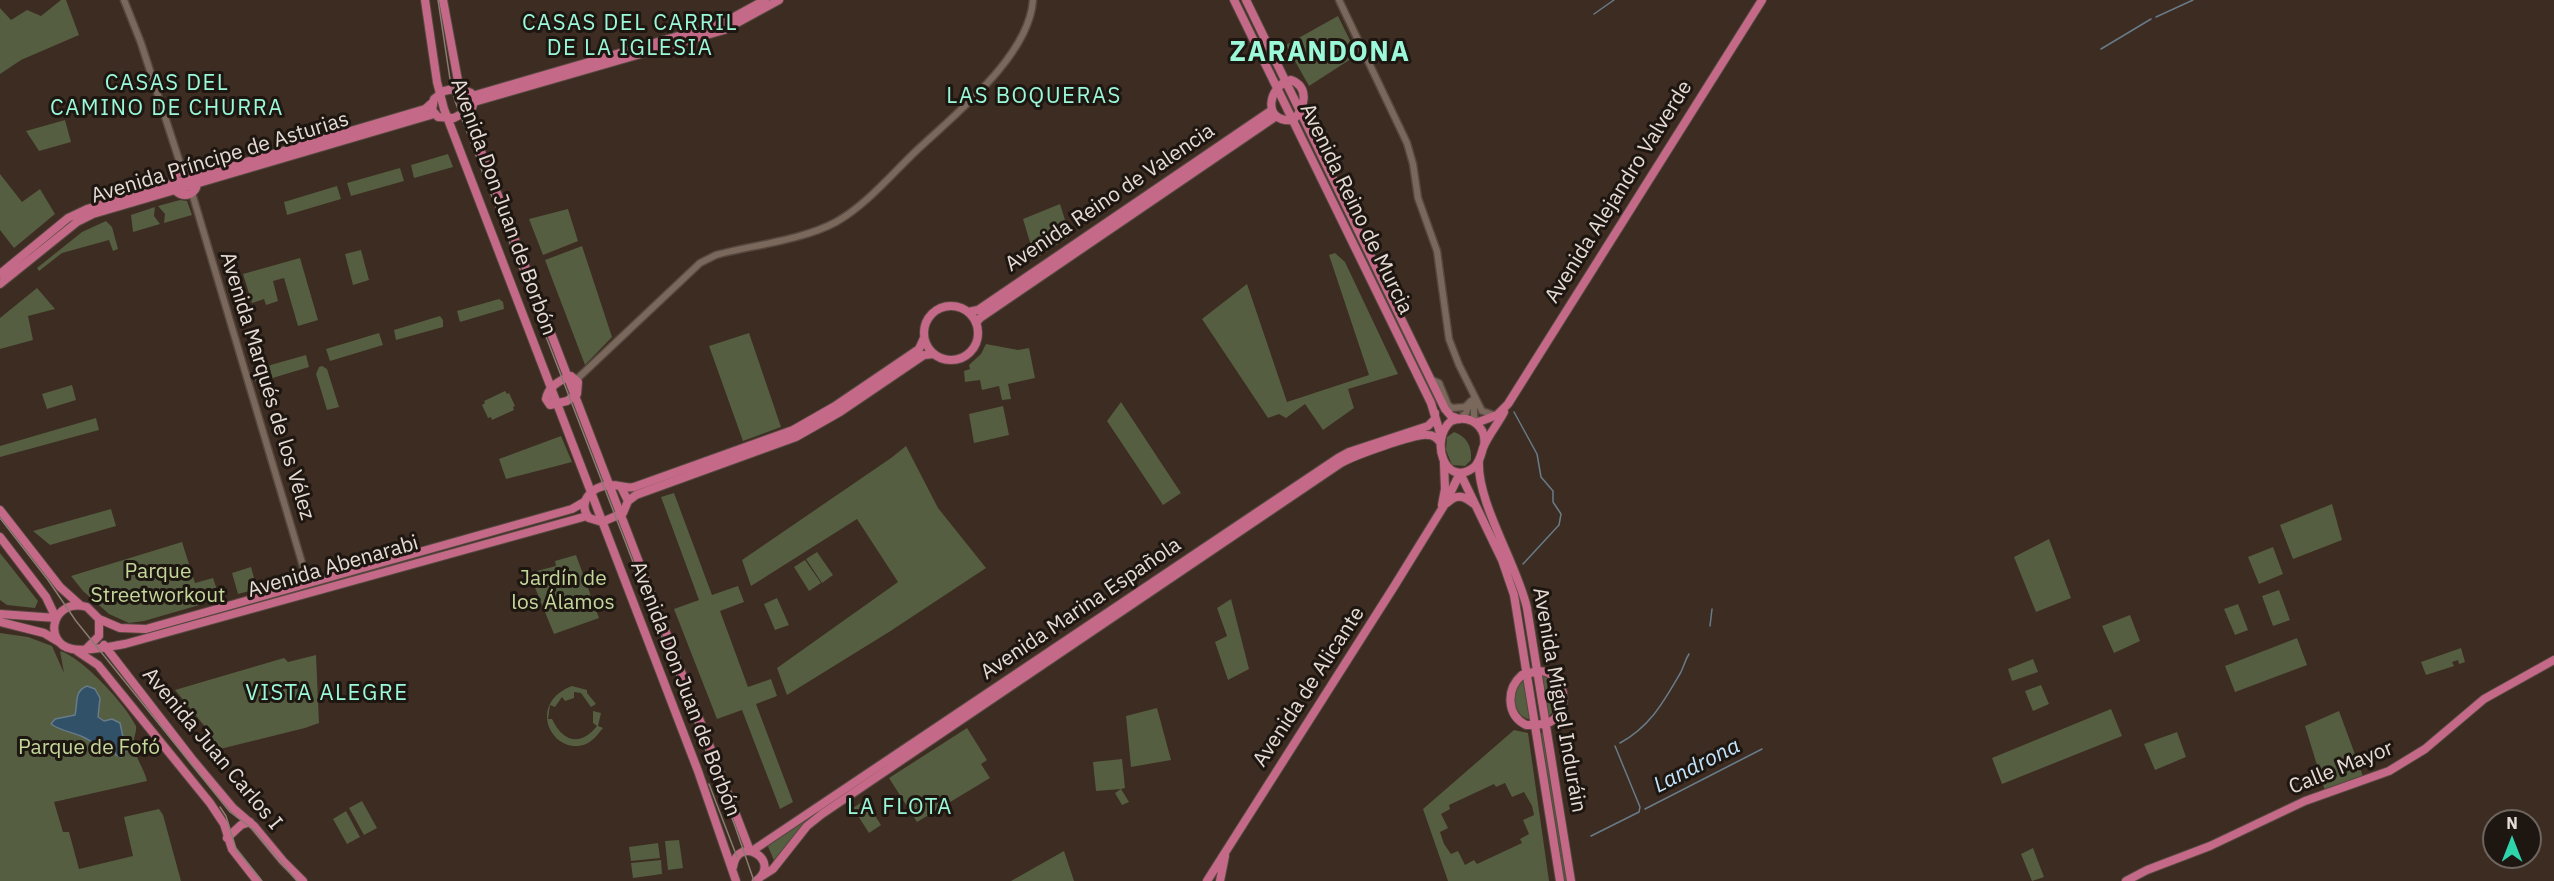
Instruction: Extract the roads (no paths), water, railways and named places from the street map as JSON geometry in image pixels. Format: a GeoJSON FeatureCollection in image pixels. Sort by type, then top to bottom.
{"type":"FeatureCollection","features":[{"type":"Feature","properties":{"kind":"main road","name":"Avenida Don Juan de Borbón"},"geometry":{"type":"LineString","coordinates":[[425,0],[439,93],[447,119],[550,389],[547,394],[548,403],[557,405],[696,765],[734,874]]}},
{"type":"Feature","properties":{"kind":"main road","name":"Avenida Don Juan de Borbón"},"geometry":{"type":"LineString","coordinates":[[443,0],[458,88],[466,112],[751,851],[759,855],[764,862],[760,879]]}},
{"type":"Feature","properties":{"kind":"main road"},"geometry":{"type":"LineString","coordinates":[[473,99],[723,23],[765,0]]}},
{"type":"Feature","properties":{"kind":"main road"},"geometry":{"type":"LineString","coordinates":[[473,99],[724,30],[779,0]]}},
{"type":"Feature","properties":{"kind":"main road","name":"Avenida Reino de Murcia"},"geometry":{"type":"LineString","coordinates":[[1234,0],[1435,413],[1440,439]]}},
{"type":"Feature","properties":{"kind":"main road","name":"Avenida Reino de Murcia"},"geometry":{"type":"LineString","coordinates":[[1246,0],[1430,379],[1448,413],[1459,419]]}},
{"type":"Feature","properties":{"kind":"main road","name":"Avenida Alejandro Valverde"},"geometry":{"type":"LineString","coordinates":[[1508,404],[1762,0]]}},
{"type":"Feature","properties":{"kind":"main road"},"geometry":{"type":"LineString","coordinates":[[1285,81],[1277,88],[1273,96],[1273,113],[1283,120],[1293,120],[1300,112]]}},
{"type":"Feature","properties":{"kind":"main road"},"geometry":{"type":"LineString","coordinates":[[458,88],[465,89],[473,99],[472,108],[447,119],[438,117],[432,103],[439,93],[458,88]]}},
{"type":"Feature","properties":{"kind":"main road","name":"Avenida Príncipe de Asturias"},"geometry":{"type":"LineString","coordinates":[[196,179],[425,109],[432,103]]}},
{"type":"Feature","properties":{"kind":"main road","name":"Avenida Reino de Valencia"},"geometry":{"type":"LineString","coordinates":[[968,312],[978,310],[1273,113]]}},
{"type":"Feature","properties":{"kind":"main road","name":"Avenida Reino de Valencia"},"geometry":{"type":"LineString","coordinates":[[976,323],[1273,113]]}},
{"type":"Feature","properties":{"kind":"main road","name":"Avenida Príncipe de Asturias"},"geometry":{"type":"LineString","coordinates":[[0,274],[68,218],[109,201],[435,114]]}},
{"type":"Feature","properties":{"kind":"main road"},"geometry":{"type":"LineString","coordinates":[[182,172],[196,179],[191,196],[180,194],[174,185],[182,172]]}},
{"type":"Feature","properties":{"kind":"main road","name":"Avenida Príncipe de Asturias"},"geometry":{"type":"LineString","coordinates":[[0,284],[76,222],[174,185]]}},
{"type":"Feature","properties":{"kind":"main road"},"geometry":{"type":"LineString","coordinates":[[976,323],[968,312],[951,306],[936,311],[926,323],[924,338],[919,349],[826,412],[784,434],[735,452],[729,456],[711,463],[702,467],[668,483],[633,496],[621,514],[602,522],[595,522],[587,516],[584,502],[591,493],[609,485],[630,488],[702,467],[768,448],[804,433],[840,412],[924,355],[934,354],[950,360],[966,356],[977,342],[976,323]]}},
{"type":"Feature","properties":{"kind":"main road"},"geometry":{"type":"LineString","coordinates":[[924,338],[934,354]]}},
{"type":"Feature","properties":{"kind":"main road"},"geometry":{"type":"LineString","coordinates":[[550,389],[568,377],[577,379]]}},
{"type":"Feature","properties":{"kind":"main road","name":"Avenida Don Juan de Borbón"},"geometry":{"type":"LineString","coordinates":[[575,396],[579,388],[577,379]]}},
{"type":"Feature","properties":{"kind":"main road"},"geometry":{"type":"LineString","coordinates":[[557,405],[575,396]]}},
{"type":"Feature","properties":{"kind":"main road"},"geometry":{"type":"LineString","coordinates":[[1508,404],[1473,469],[1460,473],[1449,469],[1444,462],[1440,439],[1447,425],[1459,419],[1476,423],[1497,415],[1508,404]]}},
{"type":"Feature","properties":{"kind":"main road","name":"Avenida Marina Española"},"geometry":{"type":"LineString","coordinates":[[734,874],[737,856],[751,851],[1338,458],[1424,428],[1433,422],[1435,413]]}},
{"type":"Feature","properties":{"kind":"main road"},"geometry":{"type":"LineString","coordinates":[[1476,423],[1484,434],[1484,446]]}},
{"type":"Feature","properties":{"kind":"main road","name":"Avenida Marina Española"},"geometry":{"type":"LineString","coordinates":[[760,879],[773,869],[812,821],[1345,461],[1424,434],[1440,439]]}},
{"type":"Feature","properties":{"kind":"main road","name":"Avenida Miguel Induráin"},"geometry":{"type":"LineString","coordinates":[[1479,460],[1480,475],[1487,502],[1522,589],[1538,670],[1570,881]]}},
{"type":"Feature","properties":{"kind":"main road","name":"Avenida de Alicante"},"geometry":{"type":"LineString","coordinates":[[1440,511],[1445,489],[1444,462]]}},
{"type":"Feature","properties":{"kind":"main road","name":"Avenida de Alicante"},"geometry":{"type":"LineString","coordinates":[[1207,881],[1446,504],[1460,473]]}},
{"type":"Feature","properties":{"kind":"main road","name":"Avenida Miguel Induráin"},"geometry":{"type":"LineString","coordinates":[[1460,473],[1499,552],[1512,587],[1528,672],[1560,881]]}},
{"type":"Feature","properties":{"kind":"main road"},"geometry":{"type":"LineString","coordinates":[[621,487],[628,501]]}},
{"type":"Feature","properties":{"kind":"main road"},"geometry":{"type":"LineString","coordinates":[[1446,504],[1452,498],[1460,496],[1466,497],[1476,505]]}},
{"type":"Feature","properties":{"kind":"main road","name":"Avenida Abenarabi"},"geometry":{"type":"LineString","coordinates":[[99,619],[120,628],[141,630],[572,509],[584,502]]}},
{"type":"Feature","properties":{"kind":"main road"},"geometry":{"type":"LineString","coordinates":[[0,510],[63,590],[80,604],[92,610],[99,619],[99,636],[87,648],[76,650],[44,633],[0,622]]}},
{"type":"Feature","properties":{"kind":"main road","name":"Avenida Abenarabi"},"geometry":{"type":"LineString","coordinates":[[87,648],[125,644],[587,516]]}},
{"type":"Feature","properties":{"kind":"main road"},"geometry":{"type":"LineString","coordinates":[[0,537],[46,597],[56,618],[55,633],[63,645]]}},
{"type":"Feature","properties":{"kind":"main road"},"geometry":{"type":"LineString","coordinates":[[56,618],[64,609],[80,604]]}},
{"type":"Feature","properties":{"kind":"main road"},"geometry":{"type":"LineString","coordinates":[[0,614],[56,618]]}},
{"type":"Feature","properties":{"kind":"main road","name":"Avenida Juan Carlos I"},"geometry":{"type":"LineString","coordinates":[[99,636],[119,667],[212,784],[303,881]]}},
{"type":"Feature","properties":{"kind":"main road"},"geometry":{"type":"LineString","coordinates":[[119,667],[118,653],[125,644]]}},
{"type":"Feature","properties":{"kind":"main road","name":"Avenida Juan Carlos I"},"geometry":{"type":"LineString","coordinates":[[76,650],[98,665],[223,821],[232,849],[257,881]]}},
{"type":"Feature","properties":{"kind":"main road","name":"Calle Mayor"},"geometry":{"type":"LineString","coordinates":[[2126,881],[2154,867],[2210,846],[2305,801],[2389,771],[2425,749],[2484,699],[2554,660]]}},
{"type":"Feature","properties":{"kind":"main road"},"geometry":{"type":"LineString","coordinates":[[1538,670],[1554,675],[1560,681],[1563,701],[1558,713],[1546,723],[1526,725],[1519,721],[1511,707],[1511,692],[1522,675],[1538,670]]}},
{"type":"Feature","properties":{"kind":"main road"},"geometry":{"type":"LineString","coordinates":[[227,838],[239,826],[249,822]]}},
{"type":"Feature","properties":{"kind":"main road"},"geometry":{"type":"LineString","coordinates":[[1220,881],[1229,846]]}},
{"type":"Feature","properties":{"kind":"main road"},"geometry":{"type":"LineString","coordinates":[[734,874],[741,881]]}},
{"type":"Feature","properties":{"kind":"street"},"geometry":{"type":"LineString","coordinates":[[124,0],[141,44],[182,172]]}},
{"type":"Feature","properties":{"kind":"street"},"geometry":{"type":"LineString","coordinates":[[577,379],[700,263],[717,255],[793,236],[835,222],[866,199],[976,97],[998,72],[1027,27],[1032,14],[1033,0]]}},
{"type":"Feature","properties":{"kind":"street"},"geometry":{"type":"LineString","coordinates":[[1339,0],[1407,143],[1418,198],[1437,251],[1449,339],[1473,397],[1482,411],[1497,415]]}},
{"type":"Feature","properties":{"kind":"street","name":"Avenida Marqués de los Vélez"},"geometry":{"type":"LineString","coordinates":[[191,196],[308,583]]}},
{"type":"Feature","properties":{"kind":"street"},"geometry":{"type":"LineString","coordinates":[[1430,379],[1439,383],[1448,405],[1452,408],[1465,407],[1473,397]]}},
{"type":"Feature","properties":{"kind":"street"},"geometry":{"type":"LineString","coordinates":[[1459,419],[1466,412],[1473,397]]}},
{"type":"Feature","properties":{"kind":"street"},"geometry":{"type":"LineString","coordinates":[[1473,397],[1476,423]]}},
{"type":"Feature","properties":{"kind":"water"},"geometry":{"type":"Polygon","coordinates":[[[87,686],[95,689],[100,698],[98,717],[104,721],[112,719],[120,723],[126,751],[122,757],[116,755],[111,747],[95,743],[51,724],[55,719],[75,715],[78,694],[87,686]]]}},
{"type":"Feature","properties":{"kind":"waterway"},"geometry":{"type":"LineString","coordinates":[[1594,14],[1614,0]]}},
{"type":"Feature","properties":{"kind":"waterway"},"geometry":{"type":"LineString","coordinates":[[2156,17],[2193,0]]}},
{"type":"Feature","properties":{"kind":"waterway"},"geometry":{"type":"LineString","coordinates":[[2101,49],[2151,19]]}},
{"type":"Feature","properties":{"kind":"waterway"},"geometry":{"type":"LineString","coordinates":[[1514,412],[1537,454],[1541,477],[1553,491],[1553,502],[1561,514],[1559,525],[1523,564]]}},
{"type":"Feature","properties":{"kind":"waterway","name":"Landrona"},"geometry":{"type":"LineString","coordinates":[[1710,626],[1712,609]]}},
{"type":"Feature","properties":{"kind":"waterway","name":"Landrona"},"geometry":{"type":"LineString","coordinates":[[1620,743],[1640,729],[1656,712],[1681,672],[1689,654]]}},
{"type":"Feature","properties":{"kind":"waterway","name":"Landrona"},"geometry":{"type":"LineString","coordinates":[[1591,836],[1639,812],[1640,807],[1615,746]]}},
{"type":"Feature","properties":{"kind":"waterway","name":"Landrona"},"geometry":{"type":"LineString","coordinates":[[1645,809],[1762,749]]}},
{"type":"Feature","properties":{"kind":"tram line"},"geometry":{"type":"LineString","coordinates":[[438,0],[455,101],[735,826],[754,881]]}},
{"type":"Feature","properties":{"kind":"tram line"},"geometry":{"type":"LineString","coordinates":[[0,518],[48,580],[76,621],[230,812],[254,830],[297,881]]}},
{"type":"Feature","properties":{"kind":"tram line"},"geometry":{"type":"LineString","coordinates":[[709,784],[737,857]]}},
{"type":"Feature","properties":{"kind":"tram line"},"geometry":{"type":"LineString","coordinates":[[220,807],[226,816],[236,849],[262,881]]}},
{"type":"Feature","properties":{"kind":"district","name":"CASAS DEL CARRIL DE LA IGLESIA"},"geometry":{"type":"Point","coordinates":[630,36]}},
{"type":"Feature","properties":{"kind":"district","name":"ZARANDONA"},"geometry":{"type":"Point","coordinates":[1320,53]}},
{"type":"Feature","properties":{"kind":"district","name":"CASAS DEL CAMINO DE CHURRA"},"geometry":{"type":"Point","coordinates":[167,96]}},
{"type":"Feature","properties":{"kind":"district","name":"LAS BOQUERAS"},"geometry":{"type":"Point","coordinates":[1034,97]}},
{"type":"Feature","properties":{"kind":"district","name":"VISTA ALEGRE"},"geometry":{"type":"Point","coordinates":[327,694]}},
{"type":"Feature","properties":{"kind":"district","name":"LA FLOTA"},"geometry":{"type":"Point","coordinates":[900,808]}},
{"type":"Feature","properties":{"kind":"park label","name":"Parque Streetworkout"},"geometry":{"type":"Point","coordinates":[158,584]}},
{"type":"Feature","properties":{"kind":"park label","name":"Jardín de los Álamos"},"geometry":{"type":"Point","coordinates":[563,591]}},
{"type":"Feature","properties":{"kind":"park label","name":"Parque de Fofó"},"geometry":{"type":"Point","coordinates":[89,748]}}]}
